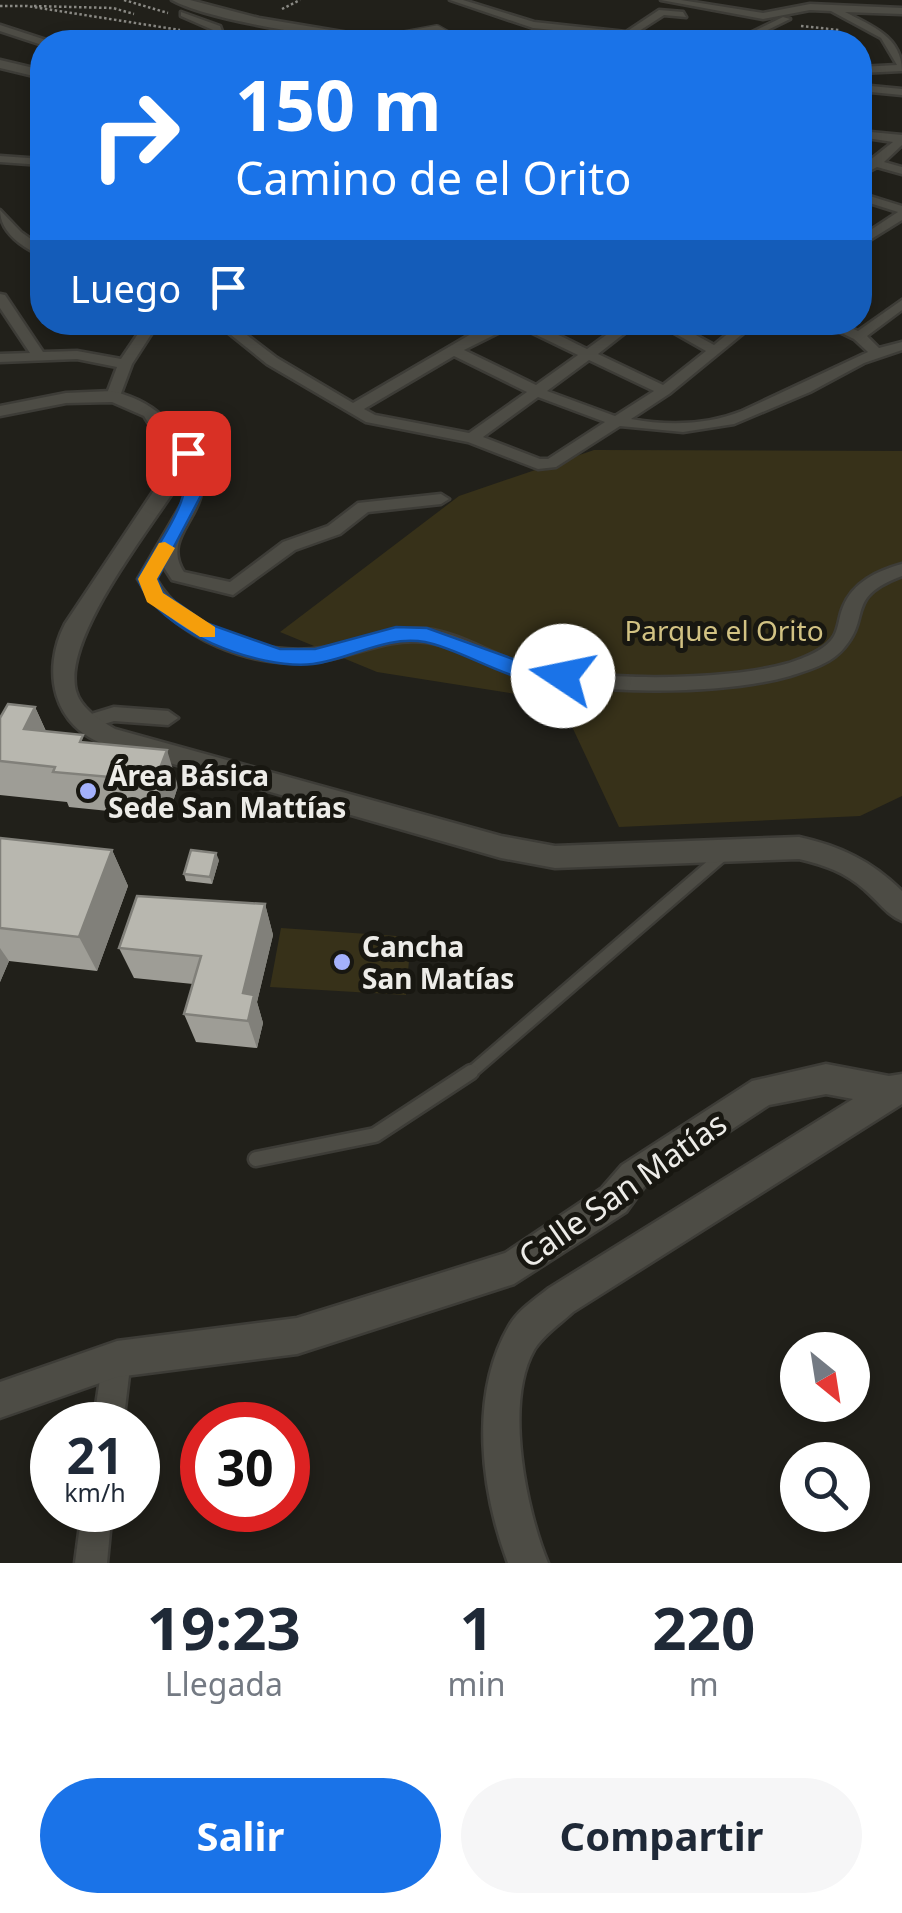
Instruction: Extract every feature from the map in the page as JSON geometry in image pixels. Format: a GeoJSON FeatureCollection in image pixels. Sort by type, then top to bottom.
{"type":"FeatureCollection","features":[{"type":"Feature","properties":{"kind":"street"},"geometry":{"type":"LineString","coordinates":[[177,0],[258,21],[321,30]]}},
{"type":"Feature","properties":{"kind":"street"},"geometry":{"type":"LineString","coordinates":[[454,0],[502,18],[560,30]]}},
{"type":"Feature","properties":{"kind":"street"},"geometry":{"type":"LineString","coordinates":[[664,0],[763,16],[810,8],[902,12]]}},
{"type":"Feature","properties":{"kind":"street"},"geometry":{"type":"LineString","coordinates":[[761,30],[781,20],[833,9],[871,29],[894,48],[902,67],[872,69]]}},
{"type":"Feature","properties":{"kind":"street"},"geometry":{"type":"LineString","coordinates":[[502,18],[528,10]]}},
{"type":"Feature","properties":{"kind":"street"},"geometry":{"type":"LineString","coordinates":[[635,30],[662,12],[729,20]]}},
{"type":"Feature","properties":{"kind":"street"},"geometry":{"type":"LineString","coordinates":[[178,15],[218,28]]}},
{"type":"Feature","properties":{"kind":"street"},"geometry":{"type":"LineString","coordinates":[[0,28],[30,38]]}},
{"type":"Feature","properties":{"kind":"street"},"geometry":{"type":"LineString","coordinates":[[871,29],[902,31]]}},
{"type":"Feature","properties":{"kind":"street"},"geometry":{"type":"LineString","coordinates":[[874,43],[894,48]]}},
{"type":"Feature","properties":{"kind":"street"},"geometry":{"type":"LineString","coordinates":[[0,64],[30,71]]}},
{"type":"Feature","properties":{"kind":"street"},"geometry":{"type":"LineString","coordinates":[[872,89],[902,92]]}},
{"type":"Feature","properties":{"kind":"street"},"geometry":{"type":"LineString","coordinates":[[872,138],[898,146]]}},
{"type":"Feature","properties":{"kind":"street"},"geometry":{"type":"LineString","coordinates":[[872,166],[898,146]]}},
{"type":"Feature","properties":{"kind":"street"},"geometry":{"type":"LineString","coordinates":[[0,158],[30,161]]}},
{"type":"Feature","properties":{"kind":"street"},"geometry":{"type":"LineString","coordinates":[[878,163],[902,171]]}},
{"type":"Feature","properties":{"kind":"street"},"geometry":{"type":"LineString","coordinates":[[872,201],[902,212]]}},
{"type":"Feature","properties":{"kind":"street"},"geometry":{"type":"LineString","coordinates":[[872,232],[902,212]]}},
{"type":"Feature","properties":{"kind":"street"},"geometry":{"type":"LineString","coordinates":[[0,214],[17,236],[30,244]]}},
{"type":"Feature","properties":{"kind":"street"},"geometry":{"type":"LineString","coordinates":[[0,298],[38,355]]}},
{"type":"Feature","properties":{"kind":"street"},"geometry":{"type":"LineString","coordinates":[[872,326],[902,304]]}},
{"type":"Feature","properties":{"kind":"street"},"geometry":{"type":"LineString","coordinates":[[114,396],[125,364],[144,335]]}},
{"type":"Feature","properties":{"kind":"street"},"geometry":{"type":"LineString","coordinates":[[238,335],[272,360],[371,418],[472,438],[538,464],[552,464],[664,392],[735,335]]}},
{"type":"Feature","properties":{"kind":"street"},"geometry":{"type":"LineString","coordinates":[[354,409],[484,335]]}},
{"type":"Feature","properties":{"kind":"street"},"geometry":{"type":"LineString","coordinates":[[550,335],[664,392]]}},
{"type":"Feature","properties":{"kind":"street"},"geometry":{"type":"LineString","coordinates":[[472,438],[616,335]]}},
{"type":"Feature","properties":{"kind":"street"},"geometry":{"type":"LineString","coordinates":[[686,335],[716,351]]}},
{"type":"Feature","properties":{"kind":"street"},"geometry":{"type":"LineString","coordinates":[[859,336],[875,351]]}},
{"type":"Feature","properties":{"kind":"street"},"geometry":{"type":"LineString","coordinates":[[454,350],[612,424],[686,428],[724,422],[823,381],[875,351],[902,346]]}},
{"type":"Feature","properties":{"kind":"street"},"geometry":{"type":"LineString","coordinates":[[0,358],[78,355],[125,364]]}},
{"type":"Feature","properties":{"kind":"street"},"geometry":{"type":"LineString","coordinates":[[0,411],[114,396],[149,410],[197,466],[198,486],[148,579],[154,597],[198,628],[249,650],[280,656],[315,656],[396,634],[427,635],[521,670],[618,681],[781,672],[816,659],[840,642],[858,595],[873,582],[902,570]]}},
{"type":"Feature","properties":{"kind":"street"},"geometry":{"type":"LineString","coordinates":[[168,436],[174,467],[169,482],[72,630],[65,652],[63,690],[85,723],[138,748],[501,847],[555,857],[799,848],[828,854],[864,869],[902,909]]}},
{"type":"Feature","properties":{"kind":"street"},"geometry":{"type":"LineString","coordinates":[[170,539],[168,562],[178,576],[233,589],[289,546],[334,530],[364,508],[442,499]]}},
{"type":"Feature","properties":{"kind":"street"},"geometry":{"type":"LineString","coordinates":[[85,723],[114,714],[168,718]]}},
{"type":"Feature","properties":{"kind":"street","name":"Calle San Matías"},"geometry":{"type":"LineString","coordinates":[[0,1400],[117,1359],[297,1336],[514,1268],[614,1200],[634,1176],[763,1091],[826,1079],[898,1088]]}},
{"type":"Feature","properties":{"kind":"street"},"geometry":{"type":"LineString","coordinates":[[528,1563],[506,1492],[502,1428],[521,1338],[561,1300],[898,1088]]}},
{"type":"Feature","properties":{"kind":"street"},"geometry":{"type":"LineString","coordinates":[[111,1402],[117,1359]]}},
{"type":"Feature","properties":{"kind":"street"},"geometry":{"type":"LineString","coordinates":[[90,1563],[95,1532]]}},
{"type":"Feature","properties":{"kind":"lane"},"geometry":{"type":"LineString","coordinates":[[256,1158],[374,1135],[451,1089],[728,851]]}},
{"type":"Feature","properties":{"kind":"path"},"geometry":{"type":"LineString","coordinates":[[124,0],[178,15]]}},
{"type":"Feature","properties":{"kind":"path"},"geometry":{"type":"LineString","coordinates":[[283,0],[292,4]]}},
{"type":"Feature","properties":{"kind":"path"},"geometry":{"type":"LineString","coordinates":[[0,6],[113,8],[134,14]]}},
{"type":"Feature","properties":{"kind":"path"},"geometry":{"type":"LineString","coordinates":[[27,6],[178,30]]}},
{"type":"Feature","properties":{"kind":"path"},"geometry":{"type":"LineString","coordinates":[[204,30],[218,28]]}},
{"type":"Feature","properties":{"kind":"path"},"geometry":{"type":"LineString","coordinates":[[786,28],[871,29]]}},
{"type":"Feature","properties":{"kind":"green space","name":"Parque el Orito"},"geometry":{"type":"Polygon","coordinates":[[[594,450],[902,451],[902,796],[860,816],[619,827],[560,701],[377,672],[280,632],[459,496],[594,450]]]}},
{"type":"Feature","properties":{"kind":"green space","name":"Cancha San Matías"},"geometry":{"type":"Polygon","coordinates":[[[281,928],[411,937],[406,995],[270,987],[281,928]]]}},
{"type":"Feature","properties":{"kind":"building"},"geometry":{"type":"Polygon","coordinates":[[[8,704],[35,707],[24,729],[83,735],[80,742],[167,750],[155,781],[53,772],[55,767],[0,761],[0,718],[8,704]]]}},
{"type":"Feature","properties":{"kind":"building"},"geometry":{"type":"Polygon","coordinates":[[[0,838],[112,850],[79,937],[0,928],[0,838]]]}},
{"type":"Feature","properties":{"kind":"building"},"geometry":{"type":"Polygon","coordinates":[[[191,850],[216,853],[210,877],[184,874],[191,850]]]}},
{"type":"Feature","properties":{"kind":"building"},"geometry":{"type":"Polygon","coordinates":[[[137,896],[265,904],[243,993],[254,995],[248,1021],[184,1014],[201,956],[119,948],[137,896]]]}},
{"type":"Feature","properties":{"kind":"slow traffic"},"geometry":{"type":"LineString","coordinates":[[165,548],[148,579],[154,597],[207,632]]}},
{"type":"Feature","properties":{"kind":"place","name":"Área Básica Sede San Mattías"},"geometry":{"type":"Point","coordinates":[88,791]}},
{"type":"Feature","properties":{"kind":"place","name":"Cancha San Matías"},"geometry":{"type":"Point","coordinates":[342,962]}},
{"type":"Feature","properties":{"kind":"route"},"geometry":{"type":"LineString","coordinates":[[188,453],[197,466],[198,486],[148,579],[154,597],[198,628],[249,650],[280,656],[315,656],[396,634],[427,635],[521,670],[563,676]]}}]}
